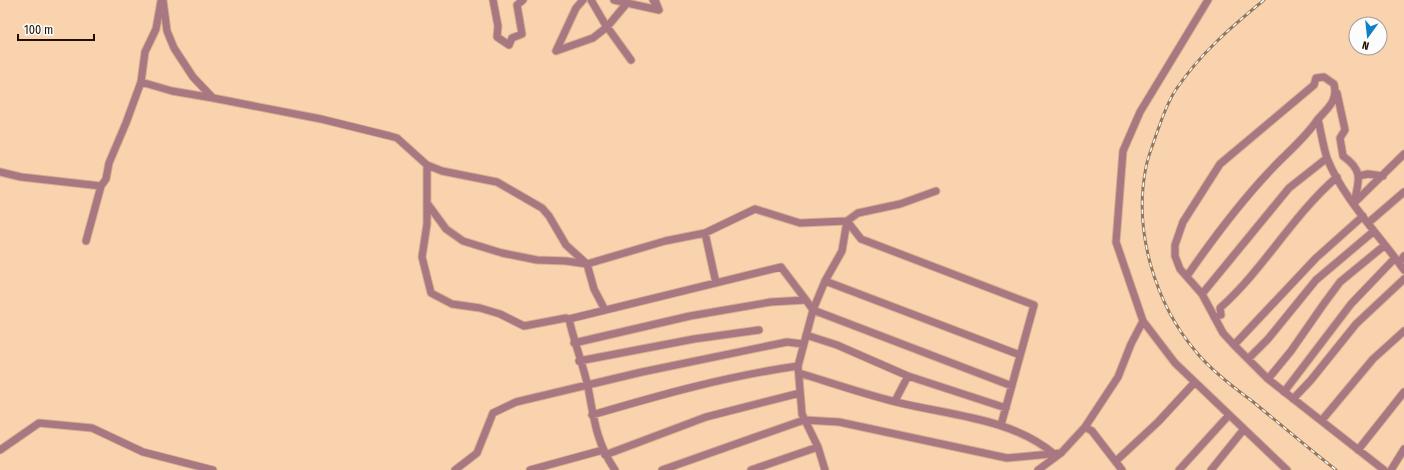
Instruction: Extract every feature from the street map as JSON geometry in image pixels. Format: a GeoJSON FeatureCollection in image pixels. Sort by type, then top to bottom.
{"type":"FeatureCollection","features":[{"type":"Feature","properties":{"kind":"street"},"geometry":{"type":"LineString","coordinates":[[86,241],[101,186],[106,179],[109,163],[141,82],[145,52],[156,29],[162,0]]}},
{"type":"Feature","properties":{"kind":"street"},"geometry":{"type":"LineString","coordinates":[[162,0],[167,31],[174,48],[193,77],[213,98]]}},
{"type":"Feature","properties":{"kind":"street"},"geometry":{"type":"LineString","coordinates":[[493,0],[498,26],[497,37],[509,45],[512,38],[522,34],[518,5],[523,0]]}},
{"type":"Feature","properties":{"kind":"street"},"geometry":{"type":"LineString","coordinates":[[583,0],[576,8],[556,51],[593,38],[607,27],[625,2]]}},
{"type":"Feature","properties":{"kind":"street"},"geometry":{"type":"LineString","coordinates":[[591,0],[607,27],[631,60]]}},
{"type":"Feature","properties":{"kind":"street"},"geometry":{"type":"LineString","coordinates":[[614,0],[659,10],[654,0]]}},
{"type":"Feature","properties":{"kind":"street"},"geometry":{"type":"LineString","coordinates":[[1208,0],[1140,112],[1124,151],[1116,242],[1143,321],[1175,363],[1287,470]]}},
{"type":"Feature","properties":{"kind":"street"},"geometry":{"type":"LineString","coordinates":[[1354,203],[1358,176],[1354,164],[1343,156],[1340,138],[1345,130],[1334,84],[1324,77],[1316,78],[1314,85],[1220,164],[1183,222],[1175,246],[1175,256],[1180,269],[1202,294],[1223,333],[1234,345],[1268,379],[1384,470]]}},
{"type":"Feature","properties":{"kind":"street"},"geometry":{"type":"LineString","coordinates":[[141,82],[172,91],[322,119],[390,136],[397,138],[427,165],[442,172],[497,182],[542,208],[549,216],[566,245],[587,264],[594,289],[605,310]]}},
{"type":"Feature","properties":{"kind":"street"},"geometry":{"type":"LineString","coordinates":[[1187,276],[1231,214],[1269,171],[1308,134],[1318,119],[1334,101],[1336,92]]}},
{"type":"Feature","properties":{"kind":"street"},"geometry":{"type":"LineString","coordinates":[[1318,119],[1327,158],[1337,177],[1368,223],[1404,270]]}},
{"type":"Feature","properties":{"kind":"street"},"geometry":{"type":"LineString","coordinates":[[1354,203],[1404,154]]}},
{"type":"Feature","properties":{"kind":"street"},"geometry":{"type":"LineString","coordinates":[[1202,294],[1289,188],[1322,164],[1327,158]]}},
{"type":"Feature","properties":{"kind":"street"},"geometry":{"type":"LineString","coordinates":[[427,165],[427,224],[422,256],[431,293],[452,304],[480,308],[500,314],[524,326],[566,318],[569,319],[781,267],[813,310],[1012,386]]}},
{"type":"Feature","properties":{"kind":"street"},"geometry":{"type":"LineString","coordinates":[[0,172],[21,177],[101,186]]}},
{"type":"Feature","properties":{"kind":"street"},"geometry":{"type":"LineString","coordinates":[[1358,176],[1368,174],[1383,176]]}},
{"type":"Feature","properties":{"kind":"street"},"geometry":{"type":"LineString","coordinates":[[1214,317],[1221,315],[1220,308],[1250,278],[1300,213],[1337,177]]}},
{"type":"Feature","properties":{"kind":"street"},"geometry":{"type":"LineString","coordinates":[[426,202],[446,229],[463,241],[502,253],[537,260],[566,261],[587,264],[665,241],[705,233],[755,209],[800,223],[847,221],[858,214],[900,204],[936,191]]}},
{"type":"Feature","properties":{"kind":"street"},"geometry":{"type":"LineString","coordinates":[[1368,223],[1404,192]]}},
{"type":"Feature","properties":{"kind":"street"},"geometry":{"type":"LineString","coordinates":[[1234,345],[1316,258],[1363,216]]}},
{"type":"Feature","properties":{"kind":"street"},"geometry":{"type":"LineString","coordinates":[[825,470],[818,447],[802,414],[799,370],[803,344],[813,310],[825,281],[842,251],[847,221]]}},
{"type":"Feature","properties":{"kind":"street"},"geometry":{"type":"LineString","coordinates":[[847,221],[861,239],[1034,305],[1001,425]]}},
{"type":"Feature","properties":{"kind":"street"},"geometry":{"type":"LineString","coordinates":[[1248,359],[1268,339],[1316,280],[1374,231]]}},
{"type":"Feature","properties":{"kind":"street"},"geometry":{"type":"LineString","coordinates":[[705,233],[716,283]]}},
{"type":"Feature","properties":{"kind":"street"},"geometry":{"type":"LineString","coordinates":[[1268,379],[1291,351],[1322,305],[1340,282],[1385,245]]}},
{"type":"Feature","properties":{"kind":"street"},"geometry":{"type":"LineString","coordinates":[[1284,392],[1354,300],[1397,260],[1404,256]]}},
{"type":"Feature","properties":{"kind":"street"},"geometry":{"type":"LineString","coordinates":[[1293,399],[1311,380],[1356,324],[1404,279]]}},
{"type":"Feature","properties":{"kind":"street"},"geometry":{"type":"LineString","coordinates":[[825,281],[1020,355]]}},
{"type":"Feature","properties":{"kind":"street"},"geometry":{"type":"LineString","coordinates":[[574,343],[690,316],[771,302],[806,300]]}},
{"type":"Feature","properties":{"kind":"street"},"geometry":{"type":"LineString","coordinates":[[569,319],[574,343],[588,386],[592,415],[604,452],[615,470]]}},
{"type":"Feature","properties":{"kind":"street"},"geometry":{"type":"LineString","coordinates":[[1038,470],[1084,427],[1118,377],[1131,344],[1143,321]]}},
{"type":"Feature","properties":{"kind":"street"},"geometry":{"type":"LineString","coordinates":[[579,360],[671,343],[759,330]]}},
{"type":"Feature","properties":{"kind":"street"},"geometry":{"type":"LineString","coordinates":[[1322,420],[1373,359],[1404,331]]}},
{"type":"Feature","properties":{"kind":"street"},"geometry":{"type":"LineString","coordinates":[[806,335],[836,345],[908,376],[1006,408]]}},
{"type":"Feature","properties":{"kind":"street"},"geometry":{"type":"LineString","coordinates":[[455,470],[477,453],[493,413],[516,402],[656,369],[786,342],[803,344]]}},
{"type":"Feature","properties":{"kind":"street"},"geometry":{"type":"LineString","coordinates":[[592,415],[671,392],[734,377],[799,370],[895,402],[1001,425],[1030,436],[1057,453]]}},
{"type":"Feature","properties":{"kind":"street"},"geometry":{"type":"LineString","coordinates":[[895,402],[908,376]]}},
{"type":"Feature","properties":{"kind":"street"},"geometry":{"type":"LineString","coordinates":[[1116,461],[1158,422],[1195,382]]}},
{"type":"Feature","properties":{"kind":"street"},"geometry":{"type":"LineString","coordinates":[[1358,450],[1404,392]]}},
{"type":"Feature","properties":{"kind":"street"},"geometry":{"type":"LineString","coordinates":[[530,470],[604,452],[706,417],[800,393]]}},
{"type":"Feature","properties":{"kind":"street"},"geometry":{"type":"LineString","coordinates":[[1179,470],[1229,415]]}},
{"type":"Feature","properties":{"kind":"street"},"geometry":{"type":"LineString","coordinates":[[662,470],[804,420],[840,422],[1007,458],[1057,453]]}},
{"type":"Feature","properties":{"kind":"street"},"geometry":{"type":"LineString","coordinates":[[0,450],[39,423],[92,428],[143,452],[212,470]]}},
{"type":"Feature","properties":{"kind":"street"},"geometry":{"type":"LineString","coordinates":[[1084,427],[1092,431],[1122,470]]}},
{"type":"Feature","properties":{"kind":"street"},"geometry":{"type":"LineString","coordinates":[[1211,470],[1244,429]]}},
{"type":"Feature","properties":{"kind":"street"},"geometry":{"type":"LineString","coordinates":[[751,470],[818,447]]}},
{"type":"Feature","properties":{"kind":"street"},"geometry":{"type":"LineString","coordinates":[[1391,470],[1404,449]]}},
{"type":"Feature","properties":{"kind":"railway"},"geometry":{"type":"LineString","coordinates":[[1264,0],[1228,30],[1206,52],[1186,75],[1170,99],[1156,135],[1146,167],[1143,191],[1145,241],[1151,266],[1169,312],[1182,334],[1197,353],[1223,378],[1336,470]]}}]}
